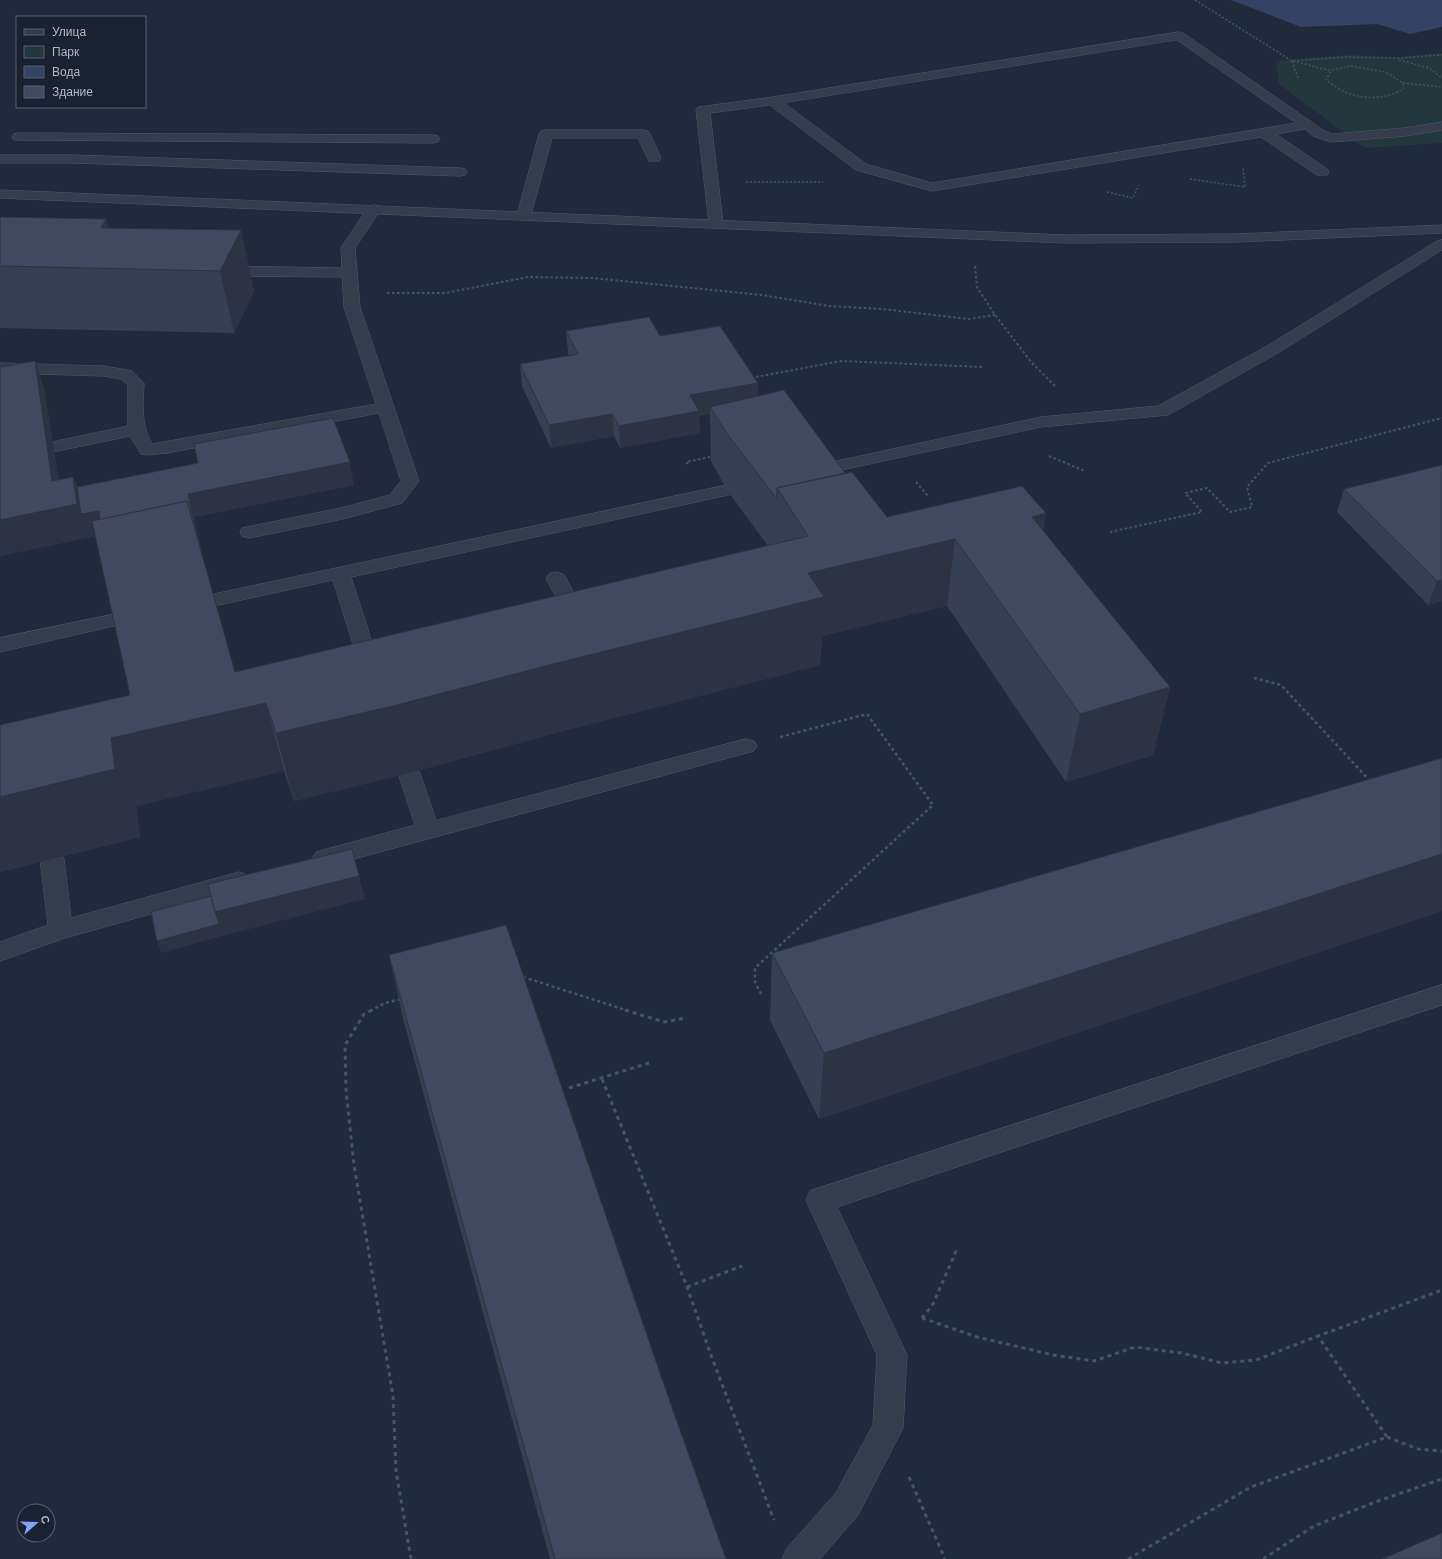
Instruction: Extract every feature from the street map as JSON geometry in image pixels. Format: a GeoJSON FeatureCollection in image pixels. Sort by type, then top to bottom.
{"type":"FeatureCollection","features":[{"type":"Feature","properties":{"kind":"street"},"geometry":{"type":"LineString","coordinates":[[716,222],[703,110],[773,101],[1179,36],[1318,133],[1331,138],[1405,132],[1442,126]]}},
{"type":"Feature","properties":{"kind":"street"},"geometry":{"type":"LineString","coordinates":[[773,101],[861,167],[932,187],[1308,126]]}},
{"type":"Feature","properties":{"kind":"street"},"geometry":{"type":"LineString","coordinates":[[1265,132],[1322,172]]}},
{"type":"Feature","properties":{"kind":"street"},"geometry":{"type":"LineString","coordinates":[[524,215],[546,134],[644,134],[654,158]]}},
{"type":"Feature","properties":{"kind":"street"},"geometry":{"type":"LineString","coordinates":[[19,137],[389,155],[460,172]]}},
{"type":"Feature","properties":{"kind":"street"},"geometry":{"type":"LineString","coordinates":[[0,159],[389,155],[433,139]]}},
{"type":"Feature","properties":{"kind":"street"},"geometry":{"type":"LineString","coordinates":[[0,194],[716,222],[1065,239],[1237,238],[1442,229]]}},
{"type":"Feature","properties":{"kind":"street"},"geometry":{"type":"LineString","coordinates":[[0,199],[22,194]]}},
{"type":"Feature","properties":{"kind":"street"},"geometry":{"type":"LineString","coordinates":[[249,532],[343,513],[396,499],[410,481],[352,307],[348,248],[374,209]]}},
{"type":"Feature","properties":{"kind":"street"},"geometry":{"type":"LineString","coordinates":[[803,473],[1041,422],[1162,411],[1275,348],[1442,244]]}},
{"type":"Feature","properties":{"kind":"street"},"geometry":{"type":"LineString","coordinates":[[208,271],[350,273]]}},
{"type":"Feature","properties":{"kind":"street"},"geometry":{"type":"LineString","coordinates":[[0,368],[104,371],[126,375],[136,383],[135,401],[138,429],[141,442],[148,450],[386,407]]}},
{"type":"Feature","properties":{"kind":"street"},"geometry":{"type":"LineString","coordinates":[[53,447],[138,429]]}},
{"type":"Feature","properties":{"kind":"street"},"geometry":{"type":"LineString","coordinates":[[214,600],[728,490]]}},
{"type":"Feature","properties":{"kind":"street"},"geometry":{"type":"LineString","coordinates":[[340,572],[377,677]]}},
{"type":"Feature","properties":{"kind":"street"},"geometry":{"type":"LineString","coordinates":[[556,578],[580,625],[565,628]]}},
{"type":"Feature","properties":{"kind":"street"},"geometry":{"type":"LineString","coordinates":[[0,645],[120,619]]}},
{"type":"Feature","properties":{"kind":"street"},"geometry":{"type":"LineString","coordinates":[[306,863],[746,746]]}},
{"type":"Feature","properties":{"kind":"street"},"geometry":{"type":"LineString","coordinates":[[410,773],[428,830]]}},
{"type":"Feature","properties":{"kind":"street"},"geometry":{"type":"LineString","coordinates":[[52,859],[61,930]]}},
{"type":"Feature","properties":{"kind":"street"},"geometry":{"type":"LineString","coordinates":[[0,952],[61,930],[260,876]]}},
{"type":"Feature","properties":{"kind":"street"},"geometry":{"type":"LineString","coordinates":[[798,1559],[847,1504],[888,1428],[892,1355],[820,1200],[1442,995]]}},
{"type":"Feature","properties":{"kind":"path"},"geometry":{"type":"LineString","coordinates":[[1195,0],[1292,61],[1331,71],[1351,66],[1371,68],[1389,72],[1403,82],[1442,87]]}},
{"type":"Feature","properties":{"kind":"path"},"geometry":{"type":"LineString","coordinates":[[1292,61],[1344,57],[1401,58],[1442,55]]}},
{"type":"Feature","properties":{"kind":"path"},"geometry":{"type":"LineString","coordinates":[[1389,57],[1429,68],[1442,78]]}},
{"type":"Feature","properties":{"kind":"path"},"geometry":{"type":"LineString","coordinates":[[1331,71],[1327,75],[1326,79],[1329,84],[1336,89],[1357,96],[1382,97],[1392,95],[1404,88],[1403,82]]}},
{"type":"Feature","properties":{"kind":"path"},"geometry":{"type":"LineString","coordinates":[[351,291],[445,294],[528,277],[594,278],[730,293],[762,295],[829,306],[882,309],[969,319],[995,315]]}},
{"type":"Feature","properties":{"kind":"path"},"geometry":{"type":"LineString","coordinates":[[977,287],[995,315],[1032,363],[1060,391]]}},
{"type":"Feature","properties":{"kind":"path"},"geometry":{"type":"LineString","coordinates":[[756,377],[841,361],[983,367]]}},
{"type":"Feature","properties":{"kind":"path"},"geometry":{"type":"LineString","coordinates":[[1110,532],[1202,512],[1185,493],[1207,488],[1230,512],[1252,507],[1246,487],[1268,463],[1442,418]]}},
{"type":"Feature","properties":{"kind":"path"},"geometry":{"type":"LineString","coordinates":[[1043,453],[1085,471]]}},
{"type":"Feature","properties":{"kind":"path"},"geometry":{"type":"LineString","coordinates":[[709,495],[686,462],[716,456]]}},
{"type":"Feature","properties":{"kind":"path"},"geometry":{"type":"LineString","coordinates":[[1254,678],[1281,685],[1372,783]]}},
{"type":"Feature","properties":{"kind":"path"},"geometry":{"type":"LineString","coordinates":[[761,994],[755,982],[755,968],[933,805],[867,714],[816,727]]}},
{"type":"Feature","properties":{"kind":"path"},"geometry":{"type":"LineString","coordinates":[[516,975],[664,1022],[685,1018]]}},
{"type":"Feature","properties":{"kind":"path"},"geometry":{"type":"LineString","coordinates":[[407,997],[385,1003],[364,1014],[345,1045],[346,1090],[354,1165],[393,1396],[396,1471],[412,1559]]}},
{"type":"Feature","properties":{"kind":"path"},"geometry":{"type":"LineString","coordinates":[[569,1088],[602,1079],[649,1063]]}},
{"type":"Feature","properties":{"kind":"path"},"geometry":{"type":"LineString","coordinates":[[602,1079],[687,1287],[717,1371],[775,1522]]}},
{"type":"Feature","properties":{"kind":"path"},"geometry":{"type":"LineString","coordinates":[[892,1355],[933,1304],[957,1249]]}},
{"type":"Feature","properties":{"kind":"path"},"geometry":{"type":"LineString","coordinates":[[687,1287],[742,1266]]}},
{"type":"Feature","properties":{"kind":"path"},"geometry":{"type":"LineString","coordinates":[[922,1318],[977,1337],[1054,1355],[1094,1361],[1135,1347],[1182,1353],[1222,1363],[1256,1360],[1442,1290]]}},
{"type":"Feature","properties":{"kind":"path"},"geometry":{"type":"LineString","coordinates":[[1318,1336],[1386,1437],[1418,1449],[1442,1451]]}},
{"type":"Feature","properties":{"kind":"path"},"geometry":{"type":"LineString","coordinates":[[888,1428],[945,1559]]}},
{"type":"Feature","properties":{"kind":"path"},"geometry":{"type":"LineString","coordinates":[[1128,1559],[1251,1487],[1386,1437]]}},
{"type":"Feature","properties":{"kind":"path"},"geometry":{"type":"LineString","coordinates":[[1262,1559],[1314,1526],[1378,1501],[1442,1479]]}},
{"type":"Feature","properties":{"kind":"green space"},"geometry":{"type":"Polygon","coordinates":[[[1442,53],[1442,143],[1365,148],[1279,84],[1276,61],[1352,55],[1395,57],[1442,53]]]}},
{"type":"Feature","properties":{"kind":"water"},"geometry":{"type":"Polygon","coordinates":[[[1231,0],[1442,0],[1442,27],[1410,34],[1377,24],[1301,27],[1231,0]]]}},
{"type":"Feature","properties":{"kind":"building"},"geometry":{"type":"Polygon","coordinates":[[[0,217],[106,219],[101,228],[241,230],[220,271],[0,266],[0,217]]]}},
{"type":"Feature","properties":{"kind":"building"},"geometry":{"type":"Polygon","coordinates":[[[649,317],[660,336],[720,326],[758,383],[690,395],[699,411],[619,426],[612,414],[549,425],[520,364],[578,354],[566,331],[649,317]]]}},
{"type":"Feature","properties":{"kind":"building"},"geometry":{"type":"Polygon","coordinates":[[[35,361],[52,481],[73,477],[77,504],[0,520],[0,367],[35,361]]]}},
{"type":"Feature","properties":{"kind":"building"},"geometry":{"type":"Polygon","coordinates":[[[784,390],[845,473],[777,488],[777,499],[728,435],[710,407],[784,390]]]}},
{"type":"Feature","properties":{"kind":"building"},"geometry":{"type":"Polygon","coordinates":[[[333,418],[350,462],[188,494],[198,541],[187,501],[100,520],[99,511],[81,514],[77,487],[198,463],[194,444],[333,418]]]}},
{"type":"Feature","properties":{"kind":"building"},"geometry":{"type":"Polygon","coordinates":[[[1442,465],[1442,580],[1437,581],[1344,489],[1442,465]]]}},
{"type":"Feature","properties":{"kind":"building"},"geometry":{"type":"Polygon","coordinates":[[[852,472],[887,517],[1022,486],[1046,513],[1032,517],[1170,687],[1080,714],[955,539],[808,573],[824,597],[557,663],[397,705],[276,733],[266,703],[111,738],[115,769],[0,797],[0,725],[130,695],[92,521],[187,501],[235,672],[808,536],[777,488],[852,472]]]}},
{"type":"Feature","properties":{"kind":"building"},"geometry":{"type":"Polygon","coordinates":[[[1442,758],[1442,854],[824,1053],[772,953],[1305,798],[1442,758]]]}},
{"type":"Feature","properties":{"kind":"building"},"geometry":{"type":"Polygon","coordinates":[[[352,849],[359,876],[215,912],[208,884],[352,849]]]}},
{"type":"Feature","properties":{"kind":"building"},"geometry":{"type":"Polygon","coordinates":[[[211,896],[219,924],[157,941],[151,912],[211,896]]]}},
{"type":"Feature","properties":{"kind":"building"},"geometry":{"type":"Polygon","coordinates":[[[506,925],[669,1399],[726,1559],[555,1559],[389,955],[506,925]]]}},
{"type":"Feature","properties":{"kind":"building"},"geometry":{"type":"Polygon","coordinates":[[[1442,1533],[1442,1559],[1382,1559],[1442,1533]]]}}]}
